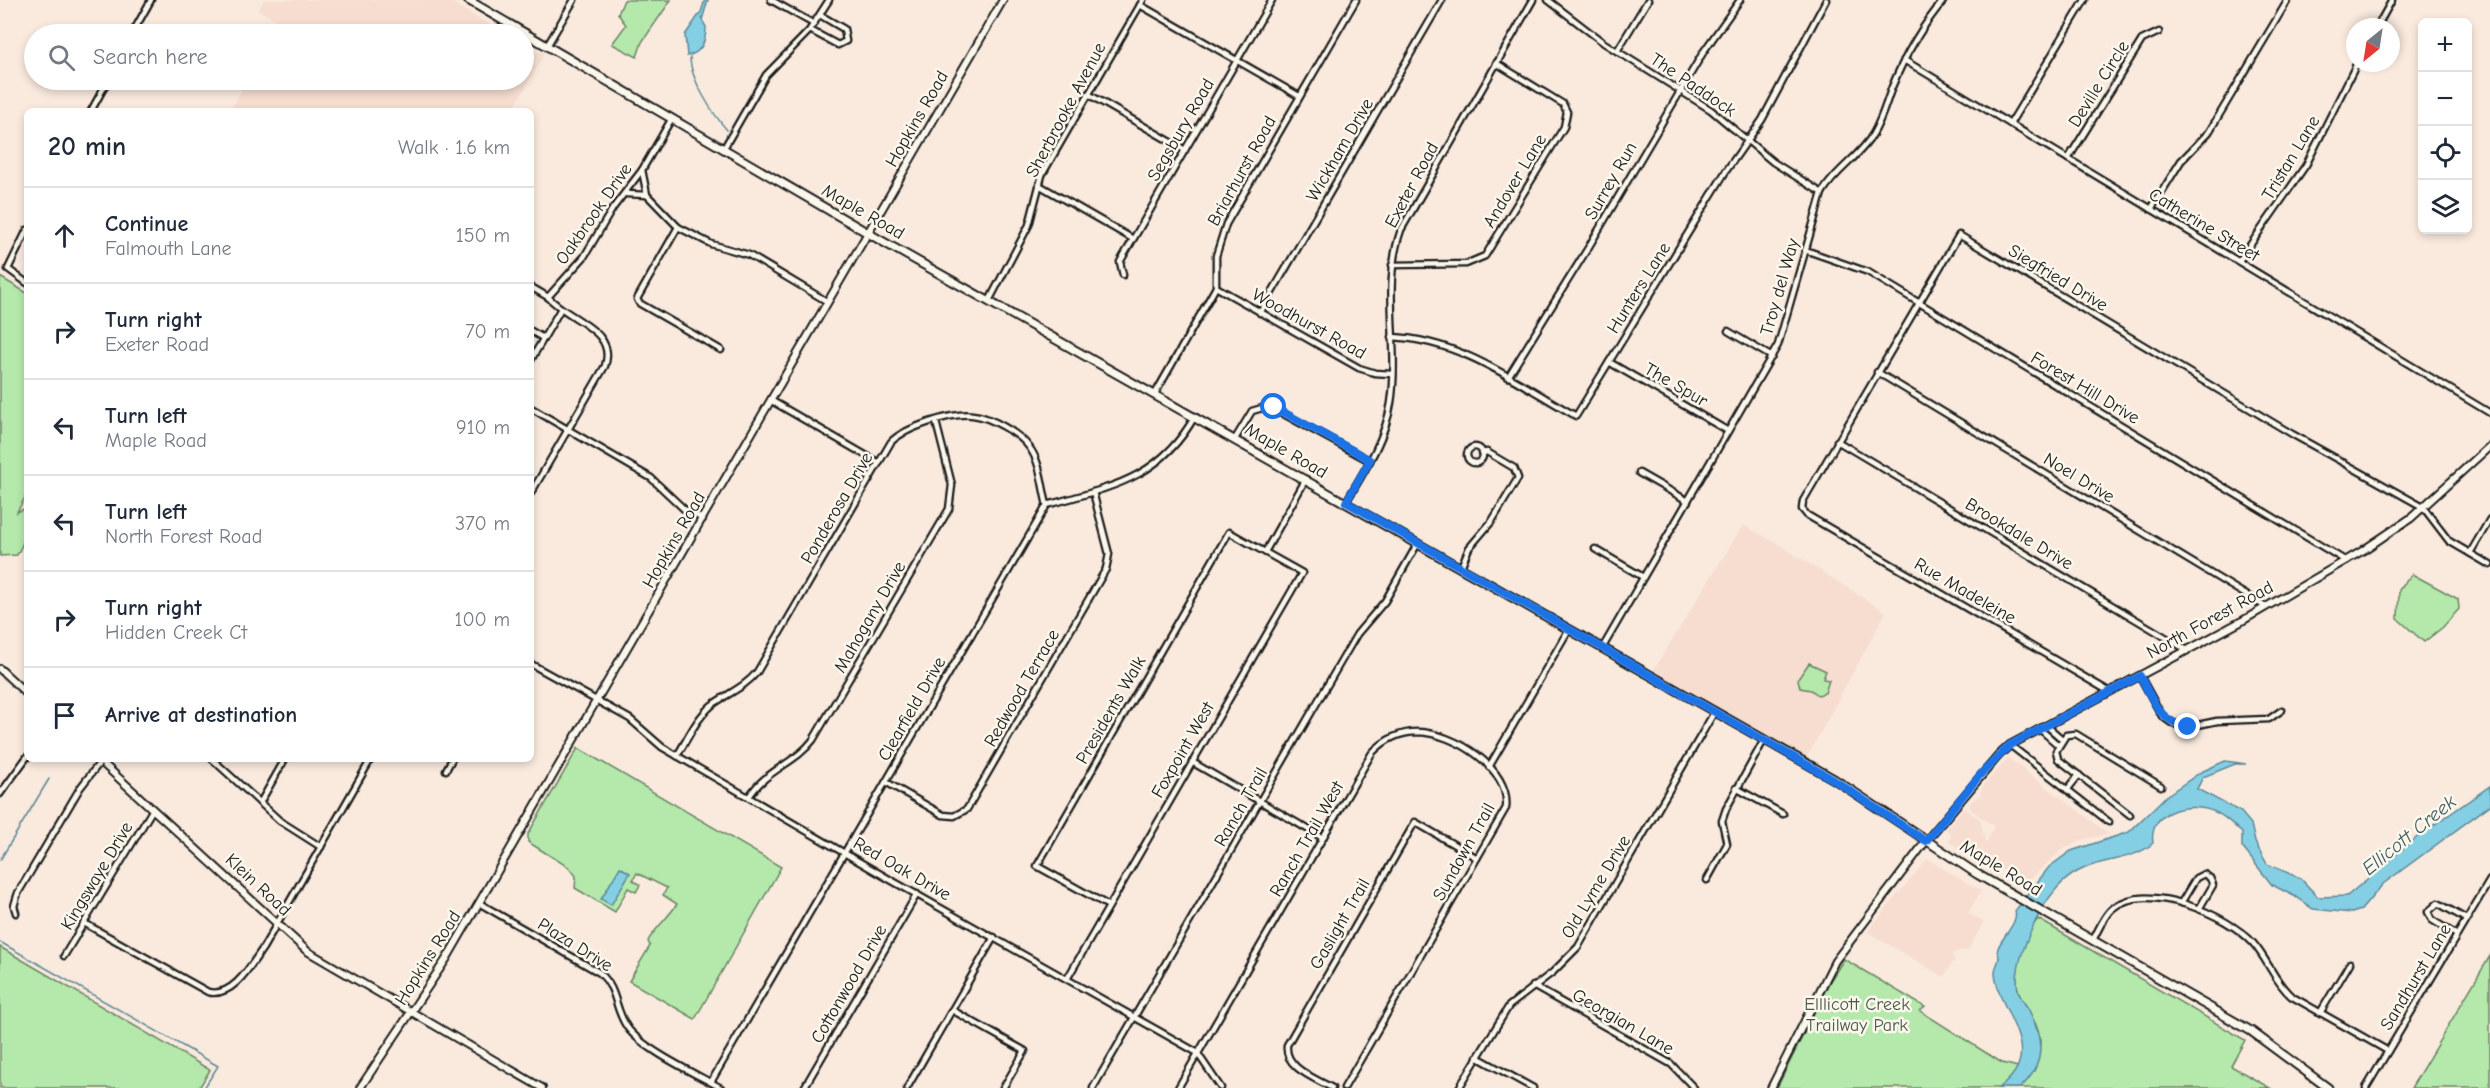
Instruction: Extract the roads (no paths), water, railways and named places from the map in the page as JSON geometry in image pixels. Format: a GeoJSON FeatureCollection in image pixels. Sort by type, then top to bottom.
{"type":"FeatureCollection","features":[{"type":"Feature","properties":{"kind":"main road","name":"Maple Road"},"geometry":{"type":"LineString","coordinates":[[468,0],[509,24]]}},
{"type":"Feature","properties":{"kind":"main road","name":"Maple Road"},"geometry":{"type":"LineString","coordinates":[[534,38],[869,233],[1834,780],[1926,841],[2018,897],[2251,1031],[2328,1088]]}},
{"type":"Feature","properties":{"kind":"street"},"geometry":{"type":"LineString","coordinates":[[138,24],[151,0]]}},
{"type":"Feature","properties":{"kind":"street"},"geometry":{"type":"LineString","coordinates":[[547,46],[574,0]]}},
{"type":"Feature","properties":{"kind":"street"},"geometry":{"type":"LineString","coordinates":[[771,0],[814,24]]}},
{"type":"Feature","properties":{"kind":"street"},"geometry":{"type":"LineString","coordinates":[[724,148],[766,75],[810,30],[829,0]]}},
{"type":"Feature","properties":{"kind":"street","name":"Hopkins Road"},"geometry":{"type":"LineString","coordinates":[[360,1088],[413,1012],[479,903],[1003,0]]}},
{"type":"Feature","properties":{"kind":"street","name":"Segsbury Road"},"geometry":{"type":"LineString","coordinates":[[1124,275],[1120,262],[1272,0]]}},
{"type":"Feature","properties":{"kind":"street","name":"Briarhurst Road"},"geometry":{"type":"LineString","coordinates":[[1155,394],[1216,287],[1216,256],[1222,232],[1356,0]]}},
{"type":"Feature","properties":{"kind":"street","name":"Wickham Drive"},"geometry":{"type":"LineString","coordinates":[[1260,313],[1442,0]]}},
{"type":"Feature","properties":{"kind":"street","name":"Exeter Road"},"geometry":{"type":"LineString","coordinates":[[1346,502],[1381,441],[1389,413],[1392,374],[1392,265],[1398,240],[1406,219],[1533,0]]}},
{"type":"Feature","properties":{"kind":"street","name":"The Paddock"},"geometry":{"type":"LineString","coordinates":[[1548,0],[1617,51],[1712,110],[1773,162],[1822,193]]}},
{"type":"Feature","properties":{"kind":"street"},"geometry":{"type":"LineString","coordinates":[[1617,51],[1648,0]]}},
{"type":"Feature","properties":{"kind":"street","name":"Surrey Run"},"geometry":{"type":"LineString","coordinates":[[1508,377],[1588,248],[1680,90],[1740,0]]}},
{"type":"Feature","properties":{"kind":"street","name":"Hunters Lane"},"geometry":{"type":"LineString","coordinates":[[1392,337],[1423,339],[1446,345],[1576,416],[1726,171],[1748,141],[1826,0]]}},
{"type":"Feature","properties":{"kind":"street","name":"Troy del Way"},"geometry":{"type":"LineString","coordinates":[[1603,647],[1783,336],[1822,193],[1831,180],[1861,151],[1875,132],[1904,60],[1922,29],[1944,0]]}},
{"type":"Feature","properties":{"kind":"street"},"geometry":{"type":"LineString","coordinates":[[2010,124],[2085,0]]}},
{"type":"Feature","properties":{"kind":"street"},"geometry":{"type":"LineString","coordinates":[[2151,209],[2181,161],[2209,132],[2288,0]]}},
{"type":"Feature","properties":{"kind":"street"},"geometry":{"type":"LineString","coordinates":[[2382,18],[2392,0]]}},
{"type":"Feature","properties":{"kind":"street"},"geometry":{"type":"LineString","coordinates":[[1141,2],[1299,96]]}},
{"type":"Feature","properties":{"kind":"street","name":"Sherbrooke Avenue"},"geometry":{"type":"LineString","coordinates":[[989,300],[1029,225],[1042,175],[1141,2]]}},
{"type":"Feature","properties":{"kind":"street"},"geometry":{"type":"LineString","coordinates":[[810,30],[838,45],[846,41],[844,29],[820,15]]}},
{"type":"Feature","properties":{"kind":"street","name":"Deville Circle"},"geometry":{"type":"LineString","coordinates":[[2068,159],[2142,40],[2159,32]]}},
{"type":"Feature","properties":{"kind":"street","name":"Catherine Street"},"geometry":{"type":"LineString","coordinates":[[1904,60],[2490,412]]}},
{"type":"Feature","properties":{"kind":"street","name":"Andover Lane"},"geometry":{"type":"LineString","coordinates":[[1392,265],[1466,264],[1485,256],[1564,127],[1567,112],[1563,104],[1496,63]]}},
{"type":"Feature","properties":{"kind":"street","name":"Tristan Lane"},"geometry":{"type":"LineString","coordinates":[[2239,261],[2306,165],[2352,72]]}},
{"type":"Feature","properties":{"kind":"street"},"geometry":{"type":"LineString","coordinates":[[93,108],[103,90]]}},
{"type":"Feature","properties":{"kind":"street"},"geometry":{"type":"LineString","coordinates":[[1088,94],[1185,150]]}},
{"type":"Feature","properties":{"kind":"street","name":"Oakbrook Drive"},"geometry":{"type":"LineString","coordinates":[[548,297],[578,265],[642,170],[672,118]]}},
{"type":"Feature","properties":{"kind":"street"},"geometry":{"type":"LineString","coordinates":[[642,170],[647,195],[678,227],[711,244],[749,255],[828,302]]}},
{"type":"Feature","properties":{"kind":"street"},"geometry":{"type":"LineString","coordinates":[[1039,185],[1133,238]]}},
{"type":"Feature","properties":{"kind":"street"},"geometry":{"type":"LineString","coordinates":[[624,195],[631,192],[647,195]]}},
{"type":"Feature","properties":{"kind":"street"},"geometry":{"type":"LineString","coordinates":[[678,227],[637,299],[639,303],[721,350]]}},
{"type":"Feature","properties":{"kind":"street","name":"Siegfried Drive"},"geometry":{"type":"LineString","coordinates":[[1807,515],[1803,509],[1803,501],[1959,235],[2292,434],[2423,507]]}},
{"type":"Feature","properties":{"kind":"street"},"geometry":{"type":"LineString","coordinates":[[24,236],[8,269],[24,281]]}},
{"type":"Feature","properties":{"kind":"street","name":"Forest Hill Drive"},"geometry":{"type":"LineString","coordinates":[[1805,250],[1868,273],[2346,561]]}},
{"type":"Feature","properties":{"kind":"street","name":"Woodhurst Road"},"geometry":{"type":"LineString","coordinates":[[1216,287],[1359,368],[1375,373],[1392,374]]}},
{"type":"Feature","properties":{"kind":"street"},"geometry":{"type":"LineString","coordinates":[[534,289],[548,297],[560,310],[601,334],[608,347],[604,366],[534,488]]}},
{"type":"Feature","properties":{"kind":"street"},"geometry":{"type":"LineString","coordinates":[[534,354],[560,310]]}},
{"type":"Feature","properties":{"kind":"street"},"geometry":{"type":"LineString","coordinates":[[1728,331],[1772,357]]}},
{"type":"Feature","properties":{"kind":"street"},"geometry":{"type":"LineString","coordinates":[[534,333],[543,338]]}},
{"type":"Feature","properties":{"kind":"street","name":"The Spur"},"geometry":{"type":"LineString","coordinates":[[1610,362],[1728,431]]}},
{"type":"Feature","properties":{"kind":"street","name":"Noel Drive"},"geometry":{"type":"LineString","coordinates":[[1877,372],[2266,607]]}},
{"type":"Feature","properties":{"kind":"street"},"geometry":{"type":"LineString","coordinates":[[772,401],[879,463]]}},
{"type":"Feature","properties":{"kind":"street"},"geometry":{"type":"LineString","coordinates":[[1235,439],[1252,411],[1269,406],[1370,460]]}},
{"type":"Feature","properties":{"kind":"street"},"geometry":{"type":"LineString","coordinates":[[534,410],[651,478],[684,509],[703,519]]}},
{"type":"Feature","properties":{"kind":"street","name":"Ponderosa Drive"},"geometry":{"type":"LineString","coordinates":[[677,756],[698,719],[714,704],[746,684],[757,672],[897,436],[908,429],[963,414],[975,415],[1022,439],[1035,456],[1047,505]]}},
{"type":"Feature","properties":{"kind":"street"},"geometry":{"type":"LineString","coordinates":[[1047,505],[1128,480],[1154,466],[1174,448],[1194,416]]}},
{"type":"Feature","properties":{"kind":"street","name":"Mahogany Drive"},"geometry":{"type":"LineString","coordinates":[[749,797],[765,778],[802,753],[813,740],[949,509],[952,485],[936,422]]}},
{"type":"Feature","properties":{"kind":"street","name":"Brookdale Drive"},"geometry":{"type":"LineString","coordinates":[[1837,441],[2187,650]]}},
{"type":"Feature","properties":{"kind":"street","name":"North Forest Road"},"geometry":{"type":"LineString","coordinates":[[1771,1088],[1835,961],[1926,841],[1980,775],[2010,745],[2266,607],[2346,561],[2397,528],[2490,446]]}},
{"type":"Feature","properties":{"kind":"street"},"geometry":{"type":"LineString","coordinates":[[1461,567],[1469,548],[1492,521],[1518,478],[1514,468],[1487,452],[1482,453]]}},
{"type":"Feature","properties":{"kind":"street"},"geometry":{"type":"LineString","coordinates":[[1639,473],[1688,501]]}},
{"type":"Feature","properties":{"kind":"street"},"geometry":{"type":"LineString","coordinates":[[1265,552],[1306,479]]}},
{"type":"Feature","properties":{"kind":"street","name":"Redwood Terrace"},"geometry":{"type":"LineString","coordinates":[[886,782],[943,815],[954,816],[967,809],[1106,569],[1108,554],[1093,492]]}},
{"type":"Feature","properties":{"kind":"street","name":"Clearfield Drive"},"geometry":{"type":"LineString","coordinates":[[711,1082],[1047,505]]}},
{"type":"Feature","properties":{"kind":"street"},"geometry":{"type":"LineString","coordinates":[[2423,507],[2449,541],[2490,565]]}},
{"type":"Feature","properties":{"kind":"street","name":"Rue Madeleine"},"geometry":{"type":"LineString","coordinates":[[1807,515],[2110,692]]}},
{"type":"Feature","properties":{"kind":"street"},"geometry":{"type":"LineString","coordinates":[[2470,553],[2490,519]]}},
{"type":"Feature","properties":{"kind":"street","name":"Presidents Walk"},"geometry":{"type":"LineString","coordinates":[[1109,906],[1037,866],[1229,532],[1265,552]]}},
{"type":"Feature","properties":{"kind":"street","name":"Ranch Trail"},"geometry":{"type":"LineString","coordinates":[[1093,1088],[1357,634],[1385,601],[1419,543]]}},
{"type":"Feature","properties":{"kind":"street"},"geometry":{"type":"LineString","coordinates":[[1595,549],[1643,577]]}},
{"type":"Feature","properties":{"kind":"street","name":"Foxpoint West"},"geometry":{"type":"LineString","coordinates":[[1067,979],[1302,573],[1265,552]]}},
{"type":"Feature","properties":{"kind":"street"},"geometry":{"type":"LineString","coordinates":[[1490,767],[1569,628]]}},
{"type":"Feature","properties":{"kind":"street","name":"Red Oak Drive"},"geometry":{"type":"LineString","coordinates":[[534,666],[635,722],[653,740],[677,756],[1198,1054],[1221,1088]]}},
{"type":"Feature","properties":{"kind":"street"},"geometry":{"type":"LineString","coordinates":[[0,669],[24,691]]}},
{"type":"Feature","properties":{"kind":"street"},"geometry":{"type":"LineString","coordinates":[[2140,676],[2162,716],[2173,724],[2188,727],[2217,721],[2269,719],[2282,710]]}},
{"type":"Feature","properties":{"kind":"street","name":"Old Lyme Drive"},"geometry":{"type":"LineString","coordinates":[[1459,1088],[1509,1006],[1553,972],[1578,947],[1715,711]]}},
{"type":"Feature","properties":{"kind":"street"},"geometry":{"type":"LineString","coordinates":[[2047,726],[2062,739]]}},
{"type":"Feature","properties":{"kind":"street"},"geometry":{"type":"LineString","coordinates":[[2041,730],[2058,745]]}},
{"type":"Feature","properties":{"kind":"street","name":"Ranch Trail West"},"geometry":{"type":"LineString","coordinates":[[1178,1088],[1372,753],[1394,737],[1411,732],[1435,735],[1459,746],[1490,767]]}},
{"type":"Feature","properties":{"kind":"street"},"geometry":{"type":"LineString","coordinates":[[2130,815],[2058,759],[2055,751],[2066,735],[2076,734],[2161,786]]}},
{"type":"Feature","properties":{"kind":"street"},"geometry":{"type":"LineString","coordinates":[[1707,880],[1727,844],[1722,821],[1736,788],[1764,740]]}},
{"type":"Feature","properties":{"kind":"street"},"geometry":{"type":"LineString","coordinates":[[2010,745],[2109,822]]}},
{"type":"Feature","properties":{"kind":"street"},"geometry":{"type":"LineString","coordinates":[[0,794],[24,761]]}},
{"type":"Feature","properties":{"kind":"street"},"geometry":{"type":"LineString","coordinates":[[16,913],[14,906],[18,893],[98,762]]}},
{"type":"Feature","properties":{"kind":"street","name":"Klein Road"},"geometry":{"type":"LineString","coordinates":[[101,762],[308,951],[541,1088]]}},
{"type":"Feature","properties":{"kind":"street"},"geometry":{"type":"LineString","coordinates":[[215,762],[290,829],[321,847]]}},
{"type":"Feature","properties":{"kind":"street"},"geometry":{"type":"LineString","coordinates":[[260,803],[283,762]]}},
{"type":"Feature","properties":{"kind":"street"},"geometry":{"type":"LineString","coordinates":[[84,923],[208,992],[216,994],[231,987],[245,972],[277,923],[369,762]]}},
{"type":"Feature","properties":{"kind":"street"},"geometry":{"type":"LineString","coordinates":[[446,770],[450,762]]}},
{"type":"Feature","properties":{"kind":"street"},"geometry":{"type":"LineString","coordinates":[[1192,762],[1323,838]]}},
{"type":"Feature","properties":{"kind":"street","name":"Sundown Trail"},"geometry":{"type":"LineString","coordinates":[[1344,1088],[1506,808],[1503,783],[1490,767]]}},
{"type":"Feature","properties":{"kind":"street"},"geometry":{"type":"LineString","coordinates":[[2067,790],[2079,776]]}},
{"type":"Feature","properties":{"kind":"street"},"geometry":{"type":"LineString","coordinates":[[1736,788],[1783,814]]}},
{"type":"Feature","properties":{"kind":"street","name":"Kingswaye Drive"},"geometry":{"type":"LineString","coordinates":[[64,956],[153,809]]}},
{"type":"Feature","properties":{"kind":"street","name":"Gaslight Trail"},"geometry":{"type":"LineString","coordinates":[[1332,1088],[1292,1064],[1287,1055],[1288,1039],[1415,822],[1477,858]]}},
{"type":"Feature","properties":{"kind":"street"},"geometry":{"type":"LineString","coordinates":[[2181,903],[2196,878],[2204,874],[2210,878],[2213,885],[2199,909]]}},
{"type":"Feature","properties":{"kind":"street","name":"Sandhurst Lane"},"geometry":{"type":"LineString","coordinates":[[2366,1088],[2490,880]]}},
{"type":"Feature","properties":{"kind":"street","name":"Cottonwood Drive"},"geometry":{"type":"LineString","coordinates":[[804,1088],[917,894]]}},
{"type":"Feature","properties":{"kind":"street"},"geometry":{"type":"LineString","coordinates":[[2093,939],[2107,914],[2118,905],[2151,898],[2181,903],[2199,909],[2246,937],[2287,992],[2388,1051]]}},
{"type":"Feature","properties":{"kind":"street","name":"Plaza Drive"},"geometry":{"type":"LineString","coordinates":[[479,903],[600,973],[610,983],[622,1018],[639,1041],[721,1088]]}},
{"type":"Feature","properties":{"kind":"street"},"geometry":{"type":"LineString","coordinates":[[2457,935],[2432,920],[2428,912],[2438,903],[2466,919]]}},
{"type":"Feature","properties":{"kind":"street"},"geometry":{"type":"LineString","coordinates":[[907,1088],[994,937]]}},
{"type":"Feature","properties":{"kind":"street"},"geometry":{"type":"LineString","coordinates":[[2320,1013],[2350,963]]}},
{"type":"Feature","properties":{"kind":"street","name":"Georgian Lane"},"geometry":{"type":"LineString","coordinates":[[1533,986],[1671,1064],[1694,1088]]}},
{"type":"Feature","properties":{"kind":"street"},"geometry":{"type":"LineString","coordinates":[[952,1010],[1025,1051],[1003,1088]]}},
{"type":"Feature","properties":{"kind":"street"},"geometry":{"type":"LineString","coordinates":[[1477,1057],[1533,1088]]}},
{"type":"Feature","properties":{"kind":"water"},"geometry":{"type":"Polygon","coordinates":[[[705,0],[708,0],[702,20],[706,27],[704,42],[700,49],[687,56],[685,35],[701,12],[705,0]]]}},
{"type":"Feature","properties":{"kind":"water"},"geometry":{"type":"Polygon","coordinates":[[[2225,761],[2246,764],[2235,764],[2203,777],[2197,789],[2241,812],[2251,824],[2255,842],[2267,864],[2300,878],[2318,897],[2347,896],[2416,838],[2490,786],[2490,805],[2383,884],[2361,910],[2352,913],[2313,909],[2272,885],[2242,847],[2242,833],[2219,814],[2205,809],[2183,808],[2164,816],[2157,823],[2153,832],[2153,843],[2132,855],[2095,864],[2071,876],[2059,886],[2036,920],[2023,950],[2017,978],[2019,993],[2038,1032],[2040,1052],[2034,1070],[2020,1088],[1999,1088],[2013,1074],[2020,1061],[2017,1033],[1998,989],[1995,972],[1999,959],[1998,948],[2015,920],[2015,911],[2049,867],[2071,851],[2129,832],[2166,796],[2201,772],[2225,761]]]}},
{"type":"Feature","properties":{"kind":"water"},"geometry":{"type":"Polygon","coordinates":[[[620,867],[630,873],[611,905],[601,899],[620,867]]]}},
{"type":"Feature","properties":{"kind":"waterway"},"geometry":{"type":"LineString","coordinates":[[690,57],[698,86],[709,106],[727,130]]}},
{"type":"Feature","properties":{"kind":"waterway"},"geometry":{"type":"LineString","coordinates":[[0,860],[49,779]]}},
{"type":"Feature","properties":{"kind":"waterway"},"geometry":{"type":"LineString","coordinates":[[0,942],[218,1066],[204,1088]]}},
{"type":"Feature","properties":{"kind":"water label","name":"Ellicott Creek"},"geometry":{"type":"Point","coordinates":[2409,835]}},
{"type":"Feature","properties":{"kind":"park label","name":"Elllicott Creek Trailway Park"},"geometry":{"type":"Point","coordinates":[1857,1014]}}]}
